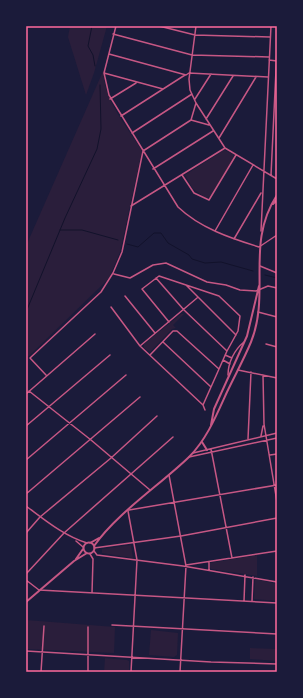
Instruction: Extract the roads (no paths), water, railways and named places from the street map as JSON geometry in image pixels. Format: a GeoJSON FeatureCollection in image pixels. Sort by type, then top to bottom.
{"type":"FeatureCollection","features":[{"type":"Feature","properties":{"kind":"street"},"geometry":{"type":"LineString","coordinates":[[116,26],[104,73],[110,99],[153,169],[178,207],[185,213],[215,232],[259,247]]}},
{"type":"Feature","properties":{"kind":"street"},"geometry":{"type":"LineString","coordinates":[[159,26],[194,34],[270,37]]}},
{"type":"Feature","properties":{"kind":"street"},"geometry":{"type":"LineString","coordinates":[[196,26],[189,73],[189,87],[196,103],[225,148],[277,179]]}},
{"type":"Feature","properties":{"kind":"street"},"geometry":{"type":"LineString","coordinates":[[26,602],[74,561],[88,554],[101,537],[129,510],[189,457],[202,442],[212,426],[245,355],[251,340],[258,312],[260,290],[259,247],[271,26]]}},
{"type":"Feature","properties":{"kind":"street"},"geometry":{"type":"LineString","coordinates":[[113,34],[192,55],[269,57]]}},
{"type":"Feature","properties":{"kind":"street"},"geometry":{"type":"LineString","coordinates":[[271,175],[277,49]]}},
{"type":"Feature","properties":{"kind":"street"},"geometry":{"type":"LineString","coordinates":[[109,54],[186,75]]}},
{"type":"Feature","properties":{"kind":"street"},"geometry":{"type":"LineString","coordinates":[[269,60],[277,61]]}},
{"type":"Feature","properties":{"kind":"street"},"geometry":{"type":"LineString","coordinates":[[104,73],[163,89]]}},
{"type":"Feature","properties":{"kind":"street"},"geometry":{"type":"LineString","coordinates":[[121,116],[189,73],[268,77]]}},
{"type":"Feature","properties":{"kind":"street"},"geometry":{"type":"LineString","coordinates":[[195,99],[211,74]]}},
{"type":"Feature","properties":{"kind":"street"},"geometry":{"type":"LineString","coordinates":[[206,119],[233,76]]}},
{"type":"Feature","properties":{"kind":"street"},"geometry":{"type":"LineString","coordinates":[[218,138],[256,77]]}},
{"type":"Feature","properties":{"kind":"street"},"geometry":{"type":"LineString","coordinates":[[110,99],[136,82]]}},
{"type":"Feature","properties":{"kind":"street"},"geometry":{"type":"LineString","coordinates":[[132,133],[192,94]]}},
{"type":"Feature","properties":{"kind":"street"},"geometry":{"type":"LineString","coordinates":[[267,102],[274,103]]}},
{"type":"Feature","properties":{"kind":"street"},"geometry":{"type":"LineString","coordinates":[[46,375],[30,358],[101,292],[113,273],[122,252],[143,151],[191,120],[196,103]]}},
{"type":"Feature","properties":{"kind":"street"},"geometry":{"type":"LineString","coordinates":[[191,120],[210,125]]}},
{"type":"Feature","properties":{"kind":"street"},"geometry":{"type":"LineString","coordinates":[[153,169],[214,131]]}},
{"type":"Feature","properties":{"kind":"street"},"geometry":{"type":"LineString","coordinates":[[131,206],[225,148]]}},
{"type":"Feature","properties":{"kind":"street"},"geometry":{"type":"LineString","coordinates":[[182,175],[194,193],[209,200],[236,155]]}},
{"type":"Feature","properties":{"kind":"street"},"geometry":{"type":"LineString","coordinates":[[215,232],[253,165]]}},
{"type":"Feature","properties":{"kind":"street"},"geometry":{"type":"LineString","coordinates":[[234,239],[262,191]]}},
{"type":"Feature","properties":{"kind":"street"},"geometry":{"type":"LineString","coordinates":[[261,231],[277,195]]}},
{"type":"Feature","properties":{"kind":"street"},"geometry":{"type":"LineString","coordinates":[[272,205],[277,200]]}},
{"type":"Feature","properties":{"kind":"street"},"geometry":{"type":"LineString","coordinates":[[259,247],[277,235]]}},
{"type":"Feature","properties":{"kind":"street"},"geometry":{"type":"LineString","coordinates":[[113,273],[130,278],[153,265],[166,263],[207,282],[226,284],[240,290],[256,291],[268,286],[277,288]]}},
{"type":"Feature","properties":{"kind":"street"},"geometry":{"type":"LineString","coordinates":[[260,266],[277,273]]}},
{"type":"Feature","properties":{"kind":"street"},"geometry":{"type":"LineString","coordinates":[[169,322],[142,289],[159,276],[219,296],[241,318],[236,335],[225,355],[203,405]]}},
{"type":"Feature","properties":{"kind":"street"},"geometry":{"type":"LineString","coordinates":[[156,278],[184,310],[227,351]]}},
{"type":"Feature","properties":{"kind":"street"},"geometry":{"type":"LineString","coordinates":[[212,426],[214,409],[240,353],[250,326],[256,291],[259,285]]}},
{"type":"Feature","properties":{"kind":"street"},"geometry":{"type":"LineString","coordinates":[[186,286],[236,335]]}},
{"type":"Feature","properties":{"kind":"street"},"geometry":{"type":"LineString","coordinates":[[194,294],[197,289]]}},
{"type":"Feature","properties":{"kind":"street"},"geometry":{"type":"LineString","coordinates":[[125,296],[155,333]]}},
{"type":"Feature","properties":{"kind":"street"},"geometry":{"type":"LineString","coordinates":[[140,346],[197,298]]}},
{"type":"Feature","properties":{"kind":"street"},"geometry":{"type":"LineString","coordinates":[[111,307],[140,346],[203,405],[205,410]]}},
{"type":"Feature","properties":{"kind":"street"},"geometry":{"type":"LineString","coordinates":[[258,312],[277,317]]}},
{"type":"Feature","properties":{"kind":"street"},"geometry":{"type":"LineString","coordinates":[[150,355],[173,331],[177,331],[219,369]]}},
{"type":"Feature","properties":{"kind":"street"},"geometry":{"type":"LineString","coordinates":[[26,394],[46,375],[95,334]]}},
{"type":"Feature","properties":{"kind":"street"},"geometry":{"type":"LineString","coordinates":[[228,378],[228,366],[236,351],[245,341]]}},
{"type":"Feature","properties":{"kind":"street"},"geometry":{"type":"LineString","coordinates":[[163,342],[211,387]]}},
{"type":"Feature","properties":{"kind":"street"},"geometry":{"type":"LineString","coordinates":[[266,344],[277,346]]}},
{"type":"Feature","properties":{"kind":"street"},"geometry":{"type":"LineString","coordinates":[[236,351],[245,355]]}},
{"type":"Feature","properties":{"kind":"street"},"geometry":{"type":"LineString","coordinates":[[26,426],[110,355]]}},
{"type":"Feature","properties":{"kind":"street"},"geometry":{"type":"LineString","coordinates":[[225,355],[232,358]]}},
{"type":"Feature","properties":{"kind":"street"},"geometry":{"type":"LineString","coordinates":[[223,360],[230,364]]}},
{"type":"Feature","properties":{"kind":"street"},"geometry":{"type":"LineString","coordinates":[[228,366],[233,369],[277,378]]}},
{"type":"Feature","properties":{"kind":"street"},"geometry":{"type":"LineString","coordinates":[[248,439],[250,372]]}},
{"type":"Feature","properties":{"kind":"street"},"geometry":{"type":"LineString","coordinates":[[26,460],[126,375]]}},
{"type":"Feature","properties":{"kind":"street"},"geometry":{"type":"LineString","coordinates":[[263,375],[264,424],[276,486],[277,502]]}},
{"type":"Feature","properties":{"kind":"street"},"geometry":{"type":"LineString","coordinates":[[29,391],[91,440],[151,491]]}},
{"type":"Feature","properties":{"kind":"street"},"geometry":{"type":"LineString","coordinates":[[26,494],[140,397]]}},
{"type":"Feature","properties":{"kind":"street"},"geometry":{"type":"LineString","coordinates":[[26,533],[40,517],[111,458],[156,416]]}},
{"type":"Feature","properties":{"kind":"street"},"geometry":{"type":"LineString","coordinates":[[261,436],[264,424]]}},
{"type":"Feature","properties":{"kind":"street"},"geometry":{"type":"LineString","coordinates":[[192,453],[277,433]]}},
{"type":"Feature","properties":{"kind":"street"},"geometry":{"type":"LineString","coordinates":[[26,574],[64,533],[172,437]]}},
{"type":"Feature","properties":{"kind":"street"},"geometry":{"type":"LineString","coordinates":[[189,457],[277,438]]}},
{"type":"Feature","properties":{"kind":"street"},"geometry":{"type":"LineString","coordinates":[[202,442],[207,450]]}},
{"type":"Feature","properties":{"kind":"street"},"geometry":{"type":"LineString","coordinates":[[211,449],[232,558]]}},
{"type":"Feature","properties":{"kind":"street"},"geometry":{"type":"LineString","coordinates":[[270,455],[277,454]]}},
{"type":"Feature","properties":{"kind":"street"},"geometry":{"type":"LineString","coordinates":[[169,475],[181,536],[185,566],[180,672]]}},
{"type":"Feature","properties":{"kind":"street"},"geometry":{"type":"LineString","coordinates":[[129,510],[276,486]]}},
{"type":"Feature","properties":{"kind":"street"},"geometry":{"type":"LineString","coordinates":[[26,506],[64,533],[75,539],[88,543],[94,548],[97,555],[185,566],[277,582]]}},
{"type":"Feature","properties":{"kind":"street"},"geometry":{"type":"LineString","coordinates":[[129,510],[137,560],[131,672]]}},
{"type":"Feature","properties":{"kind":"street"},"geometry":{"type":"LineString","coordinates":[[94,548],[181,536],[277,518]]}},
{"type":"Feature","properties":{"kind":"street"},"geometry":{"type":"LineString","coordinates":[[74,561],[88,543],[101,537]]}},
{"type":"Feature","properties":{"kind":"street"},"geometry":{"type":"LineString","coordinates":[[75,539],[93,559],[92,593]]}},
{"type":"Feature","properties":{"kind":"street"},"geometry":{"type":"LineString","coordinates":[[185,566],[277,550]]}},
{"type":"Feature","properties":{"kind":"street"},"geometry":{"type":"LineString","coordinates":[[209,562],[208,566],[210,570]]}},
{"type":"Feature","properties":{"kind":"street"},"geometry":{"type":"LineString","coordinates":[[244,601],[245,576]]}},
{"type":"Feature","properties":{"kind":"street"},"geometry":{"type":"LineString","coordinates":[[252,601],[253,577]]}},
{"type":"Feature","properties":{"kind":"street"},"geometry":{"type":"LineString","coordinates":[[26,580],[39,590],[277,603]]}},
{"type":"Feature","properties":{"kind":"street"},"geometry":{"type":"LineString","coordinates":[[112,625],[277,634]]}},
{"type":"Feature","properties":{"kind":"street"},"geometry":{"type":"LineString","coordinates":[[41,672],[44,626]]}},
{"type":"Feature","properties":{"kind":"street"},"geometry":{"type":"LineString","coordinates":[[88,627],[88,672]]}},
{"type":"Feature","properties":{"kind":"street"},"geometry":{"type":"LineString","coordinates":[[26,651],[181,659],[211,662],[277,664]]}},
{"type":"Feature","properties":{"kind":"waterway"},"geometry":{"type":"LineString","coordinates":[[92,26],[88,46],[93,55],[95,66]]}},
{"type":"Feature","properties":{"kind":"waterway"},"geometry":{"type":"LineString","coordinates":[[26,312],[65,218],[97,149],[101,129],[100,85]]}},
{"type":"Feature","properties":{"kind":"waterway"},"geometry":{"type":"LineString","coordinates":[[60,230],[82,230],[118,240]]}},
{"type":"Feature","properties":{"kind":"waterway"},"geometry":{"type":"LineString","coordinates":[[127,244],[138,247],[154,233],[161,233],[168,243],[189,255],[192,259],[205,263],[221,262],[253,271]]}},
{"type":"Feature","properties":{"kind":"waterway"},"geometry":{"type":"LineString","coordinates":[[265,275],[277,278]]}}]}
